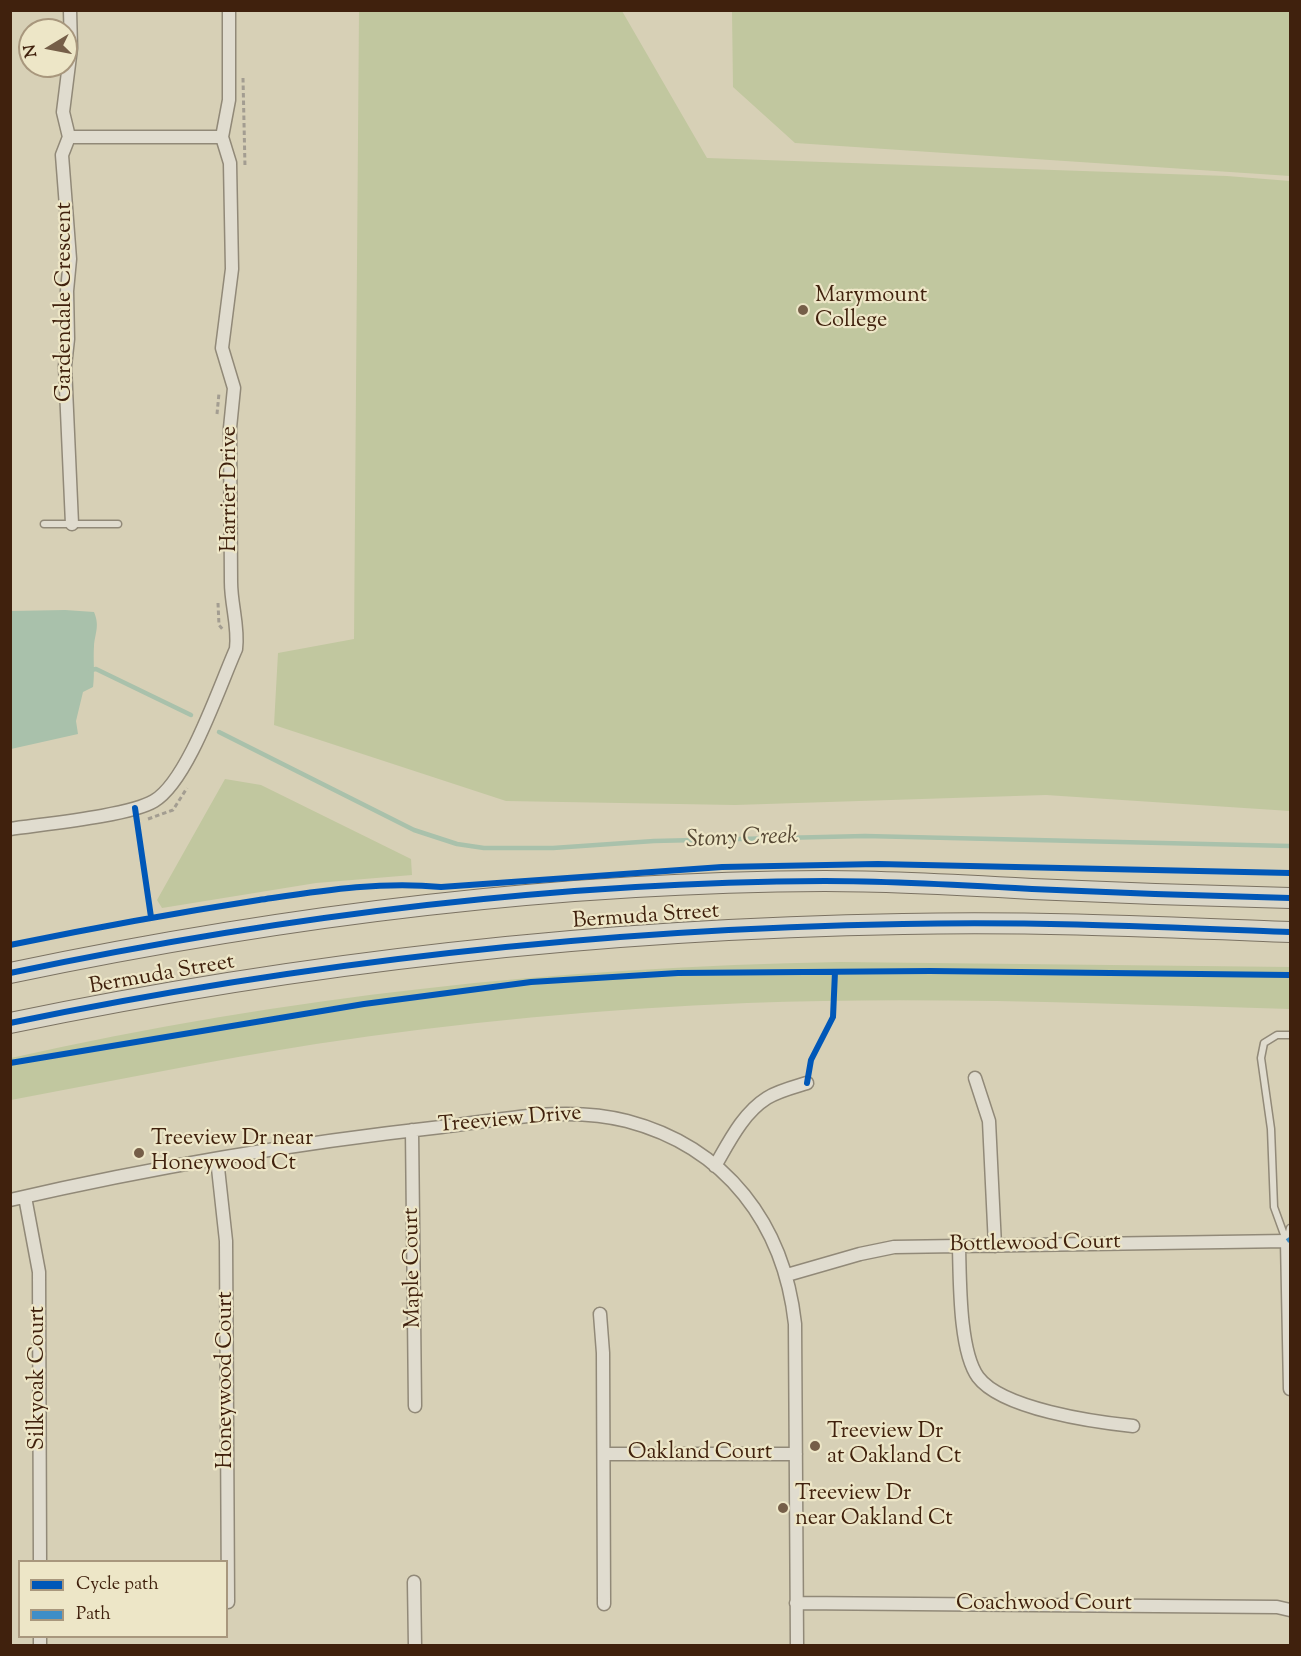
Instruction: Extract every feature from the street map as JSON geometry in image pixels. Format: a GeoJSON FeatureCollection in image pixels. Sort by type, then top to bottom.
{"type":"FeatureCollection","features":[{"type":"Feature","properties":{"kind":"main road","name":"Bermuda Street"},"geometry":{"type":"LineString","coordinates":[[10,973],[144,947],[300,922],[537,895],[618,889],[825,881],[1290,898]]}},
{"type":"Feature","properties":{"kind":"main road","name":"Bermuda Street"},"geometry":{"type":"LineString","coordinates":[[10,1023],[134,998],[301,972],[448,952],[597,939],[913,923],[1066,924],[1290,932]]}},
{"type":"Feature","properties":{"kind":"street","name":"Gardendale Crescent"},"geometry":{"type":"LineString","coordinates":[[70,10],[71,48],[63,112],[69,137],[62,155],[70,259],[65,366],[72,524]]}},
{"type":"Feature","properties":{"kind":"street","name":"Harrier Drive"},"geometry":{"type":"LineString","coordinates":[[10,829],[120,811],[154,801],[177,779],[236,649],[238,637],[231,582],[230,428],[234,388],[222,348],[232,268],[231,174],[222,137],[229,100],[229,10]]}},
{"type":"Feature","properties":{"kind":"street"},"geometry":{"type":"LineString","coordinates":[[69,137],[222,137]]}},
{"type":"Feature","properties":{"kind":"street"},"geometry":{"type":"LineString","coordinates":[[975,1078],[989,1121],[995,1246]]}},
{"type":"Feature","properties":{"kind":"street"},"geometry":{"type":"LineString","coordinates":[[715,1166],[740,1125],[759,1104],[769,1096],[807,1083]]}},
{"type":"Feature","properties":{"kind":"street","name":"Treeview Drive"},"geometry":{"type":"LineString","coordinates":[[10,1200],[112,1177],[332,1140],[542,1115],[606,1116],[642,1125],[672,1138],[715,1166],[734,1182],[763,1220],[778,1249],[787,1275],[795,1324],[796,1646]]}},
{"type":"Feature","properties":{"kind":"street","name":"Maple Court"},"geometry":{"type":"LineString","coordinates":[[412,1130],[415,1406]]}},
{"type":"Feature","properties":{"kind":"street","name":"Honeywood Court"},"geometry":{"type":"LineString","coordinates":[[216,1159],[226,1249],[228,1560]]}},
{"type":"Feature","properties":{"kind":"street","name":"Silkyoak Court"},"geometry":{"type":"LineString","coordinates":[[25,1197],[39,1272],[39,1560]]}},
{"type":"Feature","properties":{"kind":"street"},"geometry":{"type":"LineString","coordinates":[[1287,1241],[1290,1389]]}},
{"type":"Feature","properties":{"kind":"street","name":"Bottlewood Court"},"geometry":{"type":"LineString","coordinates":[[787,1275],[878,1250],[913,1246],[1287,1241]]}},
{"type":"Feature","properties":{"kind":"street"},"geometry":{"type":"LineString","coordinates":[[959,1247],[961,1311],[970,1361],[977,1376],[987,1387],[1001,1396],[1084,1421],[1133,1426]]}},
{"type":"Feature","properties":{"kind":"street","name":"Oakland Court"},"geometry":{"type":"LineString","coordinates":[[600,1314],[604,1454],[604,1604]]}},
{"type":"Feature","properties":{"kind":"street","name":"Oakland Court"},"geometry":{"type":"LineString","coordinates":[[604,1454],[796,1454]]}},
{"type":"Feature","properties":{"kind":"street"},"geometry":{"type":"LineString","coordinates":[[414,1582],[415,1646]]}},
{"type":"Feature","properties":{"kind":"street","name":"Coachwood Court"},"geometry":{"type":"LineString","coordinates":[[796,1603],[1277,1607],[1290,1610]]}},
{"type":"Feature","properties":{"kind":"lane"},"geometry":{"type":"LineString","coordinates":[[44,524],[118,524]]}},
{"type":"Feature","properties":{"kind":"lane"},"geometry":{"type":"LineString","coordinates":[[1287,1241],[1274,1208],[1271,1129],[1261,1058],[1264,1043],[1276,1035],[1290,1035]]}},
{"type":"Feature","properties":{"kind":"lane"},"geometry":{"type":"LineString","coordinates":[[1287,1241],[1290,1228]]}},
{"type":"Feature","properties":{"kind":"shaded area","name":"Marymount College"},"geometry":{"type":"Polygon","coordinates":[[[359,11],[622,11],[707,158],[1227,176],[1290,181],[1290,811],[1046,795],[735,805],[506,801],[274,725],[278,653],[354,639],[359,11]]]}},
{"type":"Feature","properties":{"kind":"shaded area"},"geometry":{"type":"Polygon","coordinates":[[[732,11],[1290,11],[1290,176],[795,143],[733,87],[732,11]]]}},
{"type":"Feature","properties":{"kind":"shaded area"},"geometry":{"type":"Polygon","coordinates":[[[11,611],[94,612],[97,621],[93,687],[83,692],[76,721],[78,734],[11,749],[11,611]]]}},
{"type":"Feature","properties":{"kind":"shaded area"},"geometry":{"type":"Polygon","coordinates":[[[225,779],[261,785],[411,859],[412,875],[316,883],[162,908],[157,900],[225,779]]]}},
{"type":"Feature","properties":{"kind":"shaded area"},"geometry":{"type":"Polygon","coordinates":[[[840,962],[1290,967],[1290,1009],[883,1000],[747,1003],[639,1009],[531,1017],[369,1036],[240,1057],[11,1100],[11,1058],[114,1036],[217,1018],[320,1002],[526,978],[630,970],[840,962]]]}},
{"type":"Feature","properties":{"kind":"waterway","name":"Stony Creek"},"geometry":{"type":"LineString","coordinates":[[91,670],[96,669],[191,715]]}},
{"type":"Feature","properties":{"kind":"waterway","name":"Stony Creek"},"geometry":{"type":"LineString","coordinates":[[219,732],[414,830],[457,844],[484,848],[553,848],[654,841],[865,836],[1290,846]]}},
{"type":"Feature","properties":{"kind":"cycle path"},"geometry":{"type":"LineString","coordinates":[[135,808],[151,917]]}},
{"type":"Feature","properties":{"kind":"cycle path"},"geometry":{"type":"LineString","coordinates":[[10,945],[228,905],[327,890],[372,886],[441,887],[722,867],[878,864],[1290,873]]}},
{"type":"Feature","properties":{"kind":"cycle path"},"geometry":{"type":"LineString","coordinates":[[10,973],[212,935],[313,920],[415,906],[620,888],[723,883],[851,881],[1290,898]]}},
{"type":"Feature","properties":{"kind":"cycle path"},"geometry":{"type":"LineString","coordinates":[[10,1023],[120,1001],[343,966],[454,952],[678,933],[791,927],[951,923],[1096,925],[1290,932]]}},
{"type":"Feature","properties":{"kind":"cycle path"},"geometry":{"type":"LineString","coordinates":[[10,1063],[364,1004],[531,982],[678,973],[930,971],[1290,975]]}},
{"type":"Feature","properties":{"kind":"cycle path"},"geometry":{"type":"LineString","coordinates":[[807,1083],[811,1060],[833,1017],[835,972]]}},
{"type":"Feature","properties":{"kind":"place","name":"Marymount College"},"geometry":{"type":"Point","coordinates":[803,310]}},
{"type":"Feature","properties":{"kind":"place","name":"Treeview Dr near Honeywood Ct"},"geometry":{"type":"Point","coordinates":[139,1153]}},
{"type":"Feature","properties":{"kind":"place","name":"Treeview Dr at Oakland Ct"},"geometry":{"type":"Point","coordinates":[815,1446]}},
{"type":"Feature","properties":{"kind":"place","name":"Treeview Dr near Oakland Ct"},"geometry":{"type":"Point","coordinates":[783,1508]}}]}
